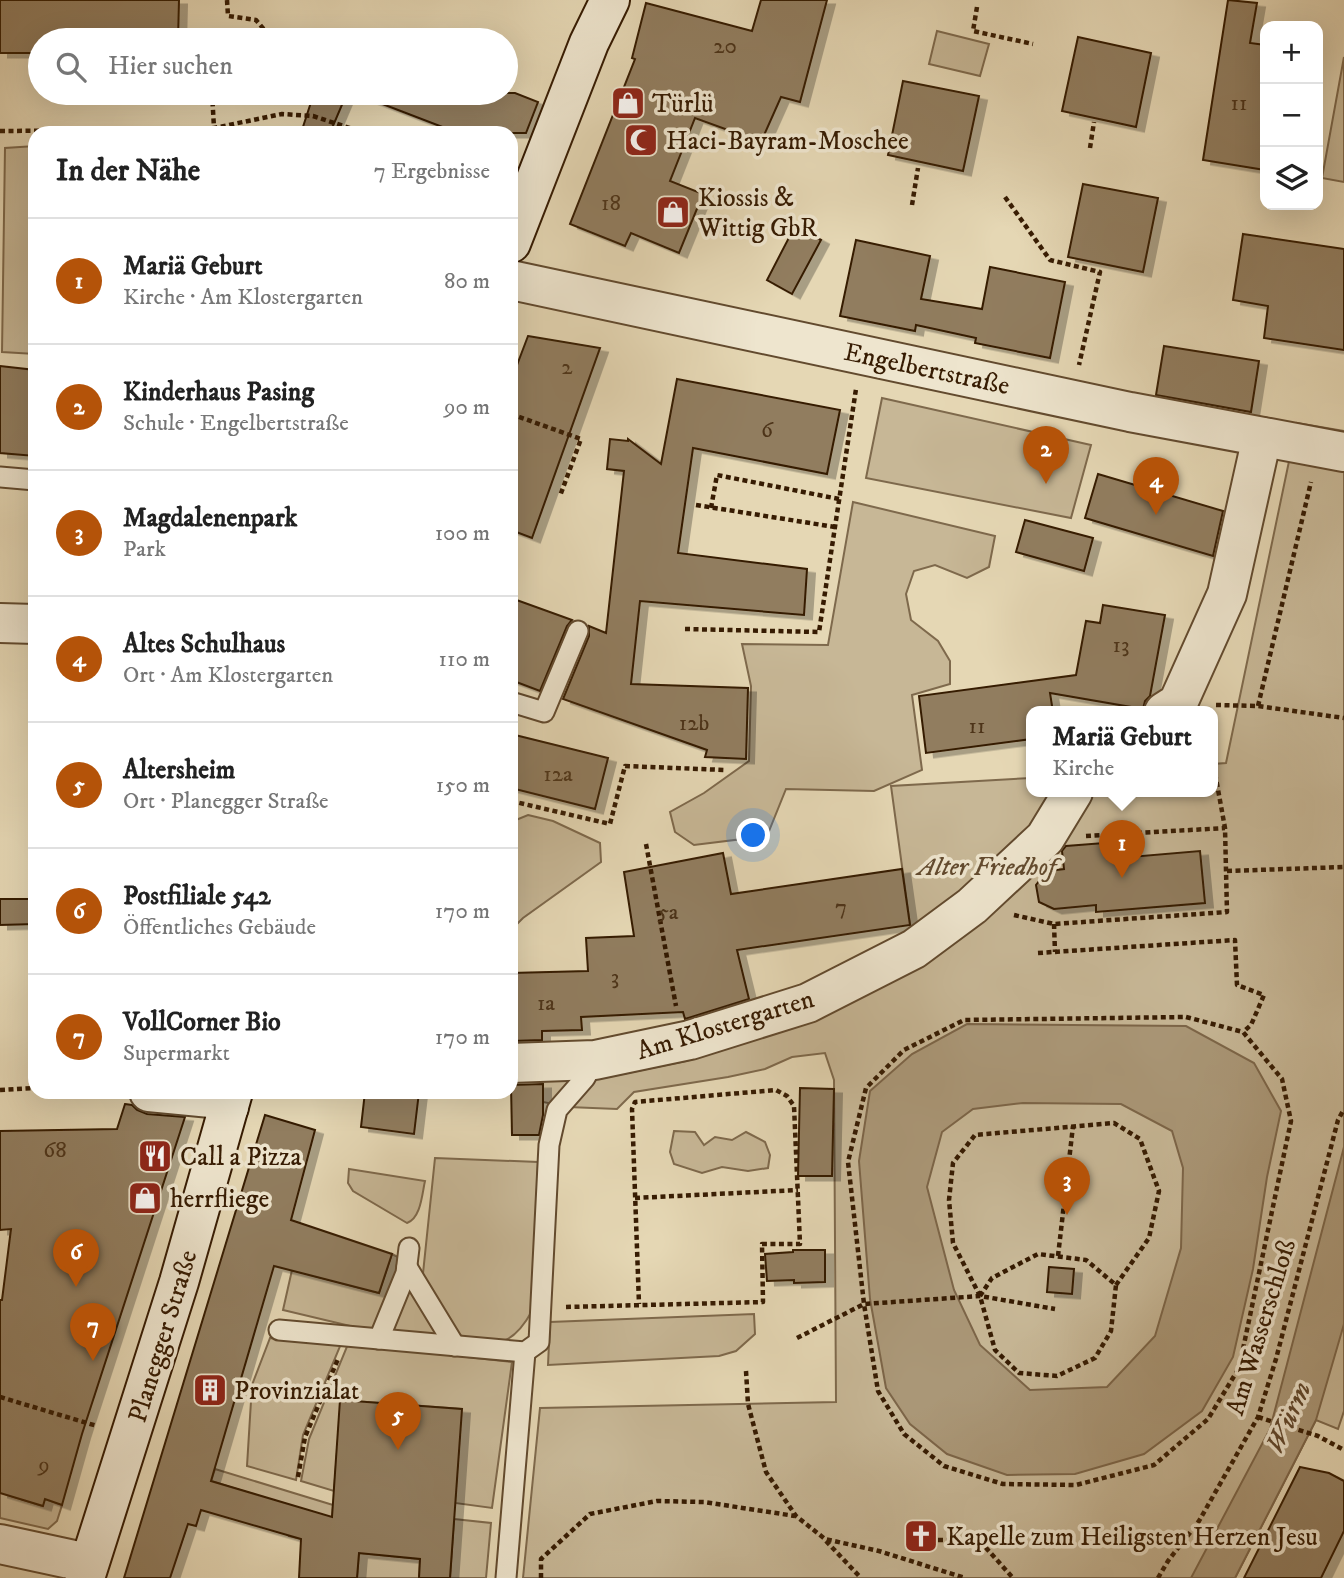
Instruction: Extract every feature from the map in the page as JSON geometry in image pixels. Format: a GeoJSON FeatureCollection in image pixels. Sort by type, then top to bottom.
{"type":"FeatureCollection","features":[{"type":"Feature","properties":{"kind":"street"},"geometry":{"type":"LineString","coordinates":[[518,225],[589,43],[610,0]]}},
{"type":"Feature","properties":{"kind":"street","name":"Engelbertstraße"},"geometry":{"type":"LineString","coordinates":[[518,281],[1117,409],[1332,449]]}},
{"type":"Feature","properties":{"kind":"street"},"geometry":{"type":"LineString","coordinates":[[1171,706],[1227,594],[1262,437]]}},
{"type":"Feature","properties":{"kind":"street"},"geometry":{"type":"LineString","coordinates":[[0,623],[28,624]]}},
{"type":"Feature","properties":{"kind":"street","name":"Am Klostergarten"},"geometry":{"type":"LineString","coordinates":[[518,1063],[596,1060],[683,1041],[808,1003],[914,949],[972,906],[1045,838],[1070,797]]}},
{"type":"Feature","properties":{"kind":"street","name":"Planegger Straße"},"geometry":{"type":"LineString","coordinates":[[86,1570],[179,1282],[231,1100]]}},
{"type":"Feature","properties":{"kind":"street"},"geometry":{"type":"LineString","coordinates":[[0,1544],[86,1570]]}},
{"type":"Feature","properties":{"kind":"lane"},"geometry":{"type":"LineString","coordinates":[[0,477],[28,479]]}},
{"type":"Feature","properties":{"kind":"lane"},"geometry":{"type":"LineString","coordinates":[[518,704],[544,712],[578,632]]}},
{"type":"Feature","properties":{"kind":"lane"},"geometry":{"type":"LineString","coordinates":[[279,1330],[525,1352],[539,1342],[552,1133],[557,1110],[585,1078],[596,1060]]}},
{"type":"Feature","properties":{"kind":"lane"},"geometry":{"type":"LineString","coordinates":[[379,1339],[408,1257],[456,1346]]}},
{"type":"Feature","properties":{"kind":"lane"},"geometry":{"type":"LineString","coordinates":[[506,1578],[525,1352]]}},
{"type":"Feature","properties":{"kind":"path"},"geometry":{"type":"LineString","coordinates":[[227,0],[228,16],[256,19],[263,28]]}},
{"type":"Feature","properties":{"kind":"path"},"geometry":{"type":"LineString","coordinates":[[977,7],[972,31],[1033,44]]}},
{"type":"Feature","properties":{"kind":"path"},"geometry":{"type":"LineString","coordinates":[[213,105],[214,126]]}},
{"type":"Feature","properties":{"kind":"path"},"geometry":{"type":"LineString","coordinates":[[222,126],[282,114],[313,116],[344,126]]}},
{"type":"Feature","properties":{"kind":"path"},"geometry":{"type":"LineString","coordinates":[[1090,148],[1094,121]]}},
{"type":"Feature","properties":{"kind":"path"},"geometry":{"type":"LineString","coordinates":[[0,131],[28,131]]}},
{"type":"Feature","properties":{"kind":"path"},"geometry":{"type":"LineString","coordinates":[[912,205],[918,168]]}},
{"type":"Feature","properties":{"kind":"path"},"geometry":{"type":"LineString","coordinates":[[1005,197],[1050,260],[1100,272],[1078,366]]}},
{"type":"Feature","properties":{"kind":"path"},"geometry":{"type":"LineString","coordinates":[[685,629],[819,632],[862,354]]}},
{"type":"Feature","properties":{"kind":"path"},"geometry":{"type":"LineString","coordinates":[[518,416],[581,439],[561,496]]}},
{"type":"Feature","properties":{"kind":"path"},"geometry":{"type":"LineString","coordinates":[[1258,706],[1332,449]]}},
{"type":"Feature","properties":{"kind":"path"},"geometry":{"type":"LineString","coordinates":[[711,508],[717,475],[839,499]]}},
{"type":"Feature","properties":{"kind":"path"},"geometry":{"type":"LineString","coordinates":[[695,505],[835,527]]}},
{"type":"Feature","properties":{"kind":"path"},"geometry":{"type":"LineString","coordinates":[[1218,706],[1258,706],[1344,718]]}},
{"type":"Feature","properties":{"kind":"path"},"geometry":{"type":"LineString","coordinates":[[518,803],[610,824],[625,766],[725,770]]}},
{"type":"Feature","properties":{"kind":"path"},"geometry":{"type":"LineString","coordinates":[[972,906],[1054,924],[1227,912],[1225,828],[1218,790]]}},
{"type":"Feature","properties":{"kind":"path"},"geometry":{"type":"LineString","coordinates":[[1045,838],[1225,828]]}},
{"type":"Feature","properties":{"kind":"path"},"geometry":{"type":"LineString","coordinates":[[646,844],[683,1041]]}},
{"type":"Feature","properties":{"kind":"path"},"geometry":{"type":"LineString","coordinates":[[1227,871],[1344,867]]}},
{"type":"Feature","properties":{"kind":"path"},"geometry":{"type":"LineString","coordinates":[[1054,924],[1055,952]]}},
{"type":"Feature","properties":{"kind":"path"},"geometry":{"type":"LineString","coordinates":[[1038,953],[1235,940],[1237,985],[1264,995],[1251,1025],[1243,1032]]}},
{"type":"Feature","properties":{"kind":"path"},"geometry":{"type":"LineString","coordinates":[[1186,1017],[1243,1032],[1282,1079],[1291,1121],[1239,1368],[1208,1419],[1154,1465],[1076,1485],[1003,1484],[944,1466],[904,1434],[878,1391],[864,1304],[848,1162],[866,1088],[904,1050],[964,1020],[1186,1017]]}},
{"type":"Feature","properties":{"kind":"path"},"geometry":{"type":"LineString","coordinates":[[0,1090],[28,1088]]}},
{"type":"Feature","properties":{"kind":"path"},"geometry":{"type":"LineString","coordinates":[[541,1307],[763,1302],[762,1244],[800,1244],[794,1106],[787,1096],[776,1090],[635,1102],[632,1110],[639,1304]]}},
{"type":"Feature","properties":{"kind":"path","name":"Am Wasserschloß"},"geometry":{"type":"LineString","coordinates":[[1158,1578],[1199,1521],[1258,1417],[1276,1359],[1338,1120],[1344,1109]]}},
{"type":"Feature","properties":{"kind":"path"},"geometry":{"type":"LineString","coordinates":[[1114,1123],[1140,1139],[1159,1191],[1149,1238],[1116,1285],[1111,1331],[1095,1358],[1057,1376],[1019,1373],[995,1350],[980,1296],[953,1243],[949,1200],[953,1163],[975,1135],[1114,1123]]}},
{"type":"Feature","properties":{"kind":"path"},"geometry":{"type":"LineString","coordinates":[[1058,1256],[1073,1126]]}},
{"type":"Feature","properties":{"kind":"path"},"geometry":{"type":"LineString","coordinates":[[635,1198],[798,1190]]}},
{"type":"Feature","properties":{"kind":"path"},"geometry":{"type":"LineString","coordinates":[[980,1296],[992,1278],[1038,1254],[1086,1260],[1116,1285]]}},
{"type":"Feature","properties":{"kind":"path"},"geometry":{"type":"LineString","coordinates":[[797,1338],[864,1304],[980,1296],[1055,1308]]}},
{"type":"Feature","properties":{"kind":"path"},"geometry":{"type":"LineString","coordinates":[[298,1476],[305,1437],[348,1336]]}},
{"type":"Feature","properties":{"kind":"path"},"geometry":{"type":"LineString","coordinates":[[746,1371],[748,1404],[766,1472],[796,1516],[825,1539],[862,1578]]}},
{"type":"Feature","properties":{"kind":"path"},"geometry":{"type":"LineString","coordinates":[[0,1398],[131,1436]]}},
{"type":"Feature","properties":{"kind":"path"},"geometry":{"type":"LineString","coordinates":[[1258,1417],[1318,1436],[1344,1450]]}},
{"type":"Feature","properties":{"kind":"path"},"geometry":{"type":"LineString","coordinates":[[541,1578],[541,1559],[590,1514],[657,1501],[704,1502],[796,1516]]}},
{"type":"Feature","properties":{"kind":"path"},"geometry":{"type":"LineString","coordinates":[[825,1539],[879,1551],[965,1578]]}},
{"type":"Feature","properties":{"kind":"path"},"geometry":{"type":"LineString","coordinates":[[938,1540],[979,1540],[1013,1578]]}},
{"type":"Feature","properties":{"kind":"green space"},"geometry":{"type":"Polygon","coordinates":[[[937,31],[989,44],[980,76],[929,64],[937,31]]]}},
{"type":"Feature","properties":{"kind":"green space"},"geometry":{"type":"Polygon","coordinates":[[[1344,57],[1344,182],[1323,178],[1344,57]]]}},
{"type":"Feature","properties":{"kind":"green space"},"geometry":{"type":"Polygon","coordinates":[[[28,146],[28,354],[2,352],[5,148],[28,146]]]}},
{"type":"Feature","properties":{"kind":"green space"},"geometry":{"type":"Polygon","coordinates":[[[882,398],[1091,445],[1071,518],[866,478],[882,398]]]}},
{"type":"Feature","properties":{"kind":"green space","name":"Alter Friedhof"},"geometry":{"type":"Polygon","coordinates":[[[1297,423],[1344,431],[1344,1411],[1338,1429],[1316,1420],[1235,1578],[523,1578],[540,1408],[836,1402],[834,1080],[825,1053],[792,1057],[765,1069],[728,1077],[634,1092],[617,1109],[568,1107],[543,1102],[542,1074],[603,1078],[686,1061],[814,1021],[937,954],[910,925],[891,786],[1026,778],[1026,797],[1218,797],[1218,764],[1226,763],[1297,423]]]}},
{"type":"Feature","properties":{"kind":"green space"},"geometry":{"type":"Polygon","coordinates":[[[853,502],[995,536],[989,567],[967,578],[935,565],[914,571],[906,594],[911,620],[938,641],[950,661],[950,684],[912,695],[922,770],[874,791],[786,789],[767,836],[694,845],[675,832],[670,812],[704,793],[749,761],[751,686],[742,644],[828,645],[853,502]]]}},
{"type":"Feature","properties":{"kind":"green space"},"geometry":{"type":"Polygon","coordinates":[[[528,815],[553,821],[600,843],[601,862],[518,923],[518,819],[528,815]]]}},
{"type":"Feature","properties":{"kind":"green space"},"geometry":{"type":"Polygon","coordinates":[[[674,1131],[695,1132],[704,1145],[715,1137],[732,1140],[746,1132],[765,1142],[770,1155],[768,1168],[748,1171],[722,1167],[702,1173],[674,1164],[670,1152],[674,1131]]]}},
{"type":"Feature","properties":{"kind":"green space"},"geometry":{"type":"Polygon","coordinates":[[[435,1158],[538,1162],[532,1311],[510,1338],[493,1343],[458,1340],[422,1283],[435,1158]]]}},
{"type":"Feature","properties":{"kind":"green space"},"geometry":{"type":"Polygon","coordinates":[[[349,1169],[425,1181],[420,1205],[412,1220],[407,1223],[353,1191],[348,1183],[349,1169]]]}},
{"type":"Feature","properties":{"kind":"green space"},"geometry":{"type":"Polygon","coordinates":[[[392,1254],[402,1259],[376,1329],[367,1330],[283,1310],[292,1270],[379,1293],[392,1254]]]}},
{"type":"Feature","properties":{"kind":"green space"},"geometry":{"type":"Polygon","coordinates":[[[409,1288],[448,1341],[388,1335],[409,1288]]]}},
{"type":"Feature","properties":{"kind":"green space"},"geometry":{"type":"Polygon","coordinates":[[[754,1314],[755,1334],[736,1351],[719,1356],[548,1365],[550,1322],[754,1314]]]}},
{"type":"Feature","properties":{"kind":"green space"},"geometry":{"type":"Polygon","coordinates":[[[270,1338],[341,1344],[303,1435],[296,1480],[247,1466],[252,1385],[270,1338]]]}},
{"type":"Feature","properties":{"kind":"green space"},"geometry":{"type":"Polygon","coordinates":[[[348,1344],[512,1362],[492,1508],[455,1503],[461,1409],[341,1400],[334,1491],[301,1481],[309,1439],[348,1344]]]}},
{"type":"Feature","properties":{"kind":"green space"},"geometry":{"type":"Polygon","coordinates":[[[0,1415],[5,1494],[42,1506],[45,1499],[62,1505],[57,1521],[48,1529],[0,1518],[0,1415]]]}},
{"type":"Feature","properties":{"kind":"green space"},"geometry":{"type":"Polygon","coordinates":[[[215,1469],[333,1505],[331,1529],[301,1539],[289,1536],[297,1508],[211,1481],[215,1469]]]}},
{"type":"Feature","properties":{"kind":"green space"},"geometry":{"type":"Polygon","coordinates":[[[454,1519],[491,1523],[486,1578],[450,1578],[454,1519]]]}},
{"type":"Feature","properties":{"kind":"green space"},"geometry":{"type":"Polygon","coordinates":[[[359,1553],[420,1559],[419,1578],[357,1578],[359,1553]]]}},
{"type":"Feature","properties":{"kind":"water"},"geometry":{"type":"Polygon","coordinates":[[[967,1024],[1186,1026],[1254,1063],[1281,1111],[1267,1177],[1253,1269],[1233,1357],[1202,1411],[1144,1454],[1075,1474],[1007,1475],[947,1454],[910,1424],[886,1388],[870,1299],[859,1161],[870,1091],[912,1054],[967,1024]],[[1023,1103],[973,1109],[942,1132],[927,1187],[954,1290],[980,1345],[1030,1390],[1107,1387],[1155,1336],[1181,1248],[1183,1168],[1172,1131],[1121,1104],[1023,1103]]]}},
{"type":"Feature","properties":{"kind":"water","name":"Würm"},"geometry":{"type":"Polygon","coordinates":[[[1344,1147],[1344,1324],[1316,1420],[1235,1578],[1191,1578],[1270,1429],[1344,1147]]]}},
{"type":"Feature","properties":{"kind":"building"},"geometry":{"type":"Polygon","coordinates":[[[0,0],[179,0],[178,28],[28,28],[28,53],[0,53],[0,0]]]}},
{"type":"Feature","properties":{"kind":"building"},"geometry":{"type":"Polygon","coordinates":[[[761,0],[827,0],[800,102],[781,97],[761,142],[695,118],[670,181],[703,194],[679,253],[631,233],[625,246],[570,224],[635,59],[632,58],[646,3],[752,31],[761,0]]]}},
{"type":"Feature","properties":{"kind":"building"},"geometry":{"type":"Polygon","coordinates":[[[1228,0],[1257,3],[1250,43],[1260,44],[1260,169],[1203,160],[1228,0]]]}},
{"type":"Feature","properties":{"kind":"building"},"geometry":{"type":"Polygon","coordinates":[[[1078,37],[1151,53],[1136,127],[1062,111],[1078,37]]]}},
{"type":"Feature","properties":{"kind":"building"},"geometry":{"type":"Polygon","coordinates":[[[903,81],[979,96],[963,171],[888,155],[903,81]]]}},
{"type":"Feature","properties":{"kind":"building"},"geometry":{"type":"Polygon","coordinates":[[[518,94],[538,102],[526,133],[518,133],[518,126],[440,126],[385,105],[518,105],[518,94]]]}},
{"type":"Feature","properties":{"kind":"building"},"geometry":{"type":"Polygon","coordinates":[[[310,105],[342,105],[333,126],[303,126],[310,105]]]}},
{"type":"Feature","properties":{"kind":"building"},"geometry":{"type":"Polygon","coordinates":[[[1083,184],[1158,198],[1143,272],[1068,257],[1083,184]]]}},
{"type":"Feature","properties":{"kind":"building"},"geometry":{"type":"Polygon","coordinates":[[[795,226],[821,240],[792,294],[767,280],[795,226]]]}},
{"type":"Feature","properties":{"kind":"building"},"geometry":{"type":"Polygon","coordinates":[[[1243,234],[1344,249],[1344,350],[1264,338],[1268,306],[1233,300],[1243,234]]]}},
{"type":"Feature","properties":{"kind":"building"},"geometry":{"type":"Polygon","coordinates":[[[856,240],[930,256],[921,299],[982,309],[990,267],[1065,282],[1050,358],[975,343],[976,338],[916,325],[915,331],[840,316],[856,240]]]}},
{"type":"Feature","properties":{"kind":"building"},"geometry":{"type":"Polygon","coordinates":[[[528,336],[600,348],[532,538],[518,533],[518,362],[528,336]]]}},
{"type":"Feature","properties":{"kind":"building"},"geometry":{"type":"Polygon","coordinates":[[[1164,346],[1259,361],[1251,412],[1156,395],[1164,346]]]}},
{"type":"Feature","properties":{"kind":"building"},"geometry":{"type":"Polygon","coordinates":[[[0,366],[28,369],[28,455],[0,453],[0,366]]]}},
{"type":"Feature","properties":{"kind":"building"},"geometry":{"type":"Polygon","coordinates":[[[677,379],[840,410],[827,474],[693,448],[678,553],[807,569],[804,615],[640,601],[631,684],[748,688],[746,759],[705,757],[707,750],[563,699],[589,636],[589,626],[606,633],[624,471],[607,469],[610,439],[628,439],[661,464],[677,379]]]}},
{"type":"Feature","properties":{"kind":"building"},"geometry":{"type":"Polygon","coordinates":[[[1098,474],[1223,511],[1213,556],[1085,518],[1098,474]]]}},
{"type":"Feature","properties":{"kind":"building"},"geometry":{"type":"Polygon","coordinates":[[[1025,520],[1093,538],[1084,571],[1016,552],[1025,520]]]}},
{"type":"Feature","properties":{"kind":"building"},"geometry":{"type":"Polygon","coordinates":[[[518,601],[572,620],[540,691],[518,683],[518,601]]]}},
{"type":"Feature","properties":{"kind":"building"},"geometry":{"type":"Polygon","coordinates":[[[1103,605],[1165,615],[1150,696],[1144,706],[1126,706],[1050,693],[1052,706],[1026,706],[1026,740],[926,753],[919,696],[1076,675],[1086,621],[1100,623],[1103,605]]]}},
{"type":"Feature","properties":{"kind":"building"},"geometry":{"type":"Polygon","coordinates":[[[518,736],[608,758],[595,809],[518,790],[518,736]]]}},
{"type":"Feature","properties":{"kind":"building"},"geometry":{"type":"Polygon","coordinates":[[[1117,842],[1119,858],[1200,851],[1205,903],[1096,912],[1096,905],[1054,909],[1039,902],[1036,885],[1047,871],[1064,869],[1062,851],[1066,846],[1117,842]]]}},
{"type":"Feature","properties":{"kind":"building"},"geometry":{"type":"Polygon","coordinates":[[[723,853],[731,894],[902,869],[910,925],[737,950],[749,999],[685,1019],[683,1012],[581,1017],[582,1030],[542,1031],[542,1040],[518,1041],[518,973],[588,971],[586,938],[634,936],[624,872],[723,853]]]}},
{"type":"Feature","properties":{"kind":"building"},"geometry":{"type":"Polygon","coordinates":[[[0,899],[28,899],[28,924],[0,925],[0,899]]]}},
{"type":"Feature","properties":{"kind":"building"},"geometry":{"type":"Polygon","coordinates":[[[543,1084],[543,1115],[539,1135],[512,1135],[511,1099],[518,1099],[518,1085],[543,1084]]]}},
{"type":"Feature","properties":{"kind":"building"},"geometry":{"type":"Polygon","coordinates":[[[800,1088],[834,1089],[832,1176],[798,1176],[800,1088]]]}},
{"type":"Feature","properties":{"kind":"building"},"geometry":{"type":"Polygon","coordinates":[[[364,1099],[418,1099],[414,1134],[361,1127],[364,1099]]]}},
{"type":"Feature","properties":{"kind":"building"},"geometry":{"type":"Polygon","coordinates":[[[125,1104],[147,1114],[185,1117],[82,1434],[62,1505],[45,1499],[43,1506],[0,1493],[0,1300],[11,1229],[0,1230],[0,1131],[117,1129],[125,1104]]]}},
{"type":"Feature","properties":{"kind":"building"},"geometry":{"type":"Polygon","coordinates":[[[265,1115],[315,1130],[291,1220],[392,1254],[379,1293],[274,1266],[211,1481],[332,1517],[340,1400],[462,1409],[450,1578],[419,1578],[420,1559],[359,1553],[357,1578],[299,1578],[301,1539],[201,1510],[196,1526],[188,1524],[170,1578],[124,1578],[265,1115]]]}},
{"type":"Feature","properties":{"kind":"building"},"geometry":{"type":"Polygon","coordinates":[[[793,1250],[825,1250],[825,1282],[767,1281],[765,1254],[793,1250]]]}},
{"type":"Feature","properties":{"kind":"building"},"geometry":{"type":"Polygon","coordinates":[[[1049,1267],[1074,1269],[1072,1294],[1047,1292],[1049,1267]]]}},
{"type":"Feature","properties":{"kind":"building"},"geometry":{"type":"Polygon","coordinates":[[[1300,1467],[1329,1473],[1344,1481],[1344,1531],[1321,1578],[1244,1578],[1300,1467]]]}},
{"type":"Feature","properties":{"kind":"place","name":"Türlü"},"geometry":{"type":"Point","coordinates":[628,103]}},
{"type":"Feature","properties":{"kind":"place","name":"Haci-Bayram-Moschee"},"geometry":{"type":"Point","coordinates":[641,140]}},
{"type":"Feature","properties":{"kind":"place","name":"Kiossis & Wittig GbR"},"geometry":{"type":"Point","coordinates":[673,212]}},
{"type":"Feature","properties":{"kind":"place","name":"Kinderhaus Pasing"},"geometry":{"type":"Point","coordinates":[1046,484]}},
{"type":"Feature","properties":{"kind":"place","name":"Altes Schulhaus"},"geometry":{"type":"Point","coordinates":[1156,515]}},
{"type":"Feature","properties":{"kind":"place","name":"Mariä Geburt"},"geometry":{"type":"Point","coordinates":[1122,878]}},
{"type":"Feature","properties":{"kind":"place","name":"Call a Pizza"},"geometry":{"type":"Point","coordinates":[155,1156]}},
{"type":"Feature","properties":{"kind":"place","name":"herrfliege"},"geometry":{"type":"Point","coordinates":[145,1198]}},
{"type":"Feature","properties":{"kind":"place","name":"Magdalenenpark"},"geometry":{"type":"Point","coordinates":[1067,1215]}},
{"type":"Feature","properties":{"kind":"place","name":"Postfiliale 542"},"geometry":{"type":"Point","coordinates":[76,1287]}},
{"type":"Feature","properties":{"kind":"place","name":"VollCorner Bio"},"geometry":{"type":"Point","coordinates":[93,1361]}},
{"type":"Feature","properties":{"kind":"place","name":"Provinzialat"},"geometry":{"type":"Point","coordinates":[210,1390]}},
{"type":"Feature","properties":{"kind":"place","name":"Altersheim"},"geometry":{"type":"Point","coordinates":[398,1450]}},
{"type":"Feature","properties":{"kind":"place","name":"Kapelle zum Heiligsten Herzen Jesu"},"geometry":{"type":"Point","coordinates":[921,1536]}}]}
